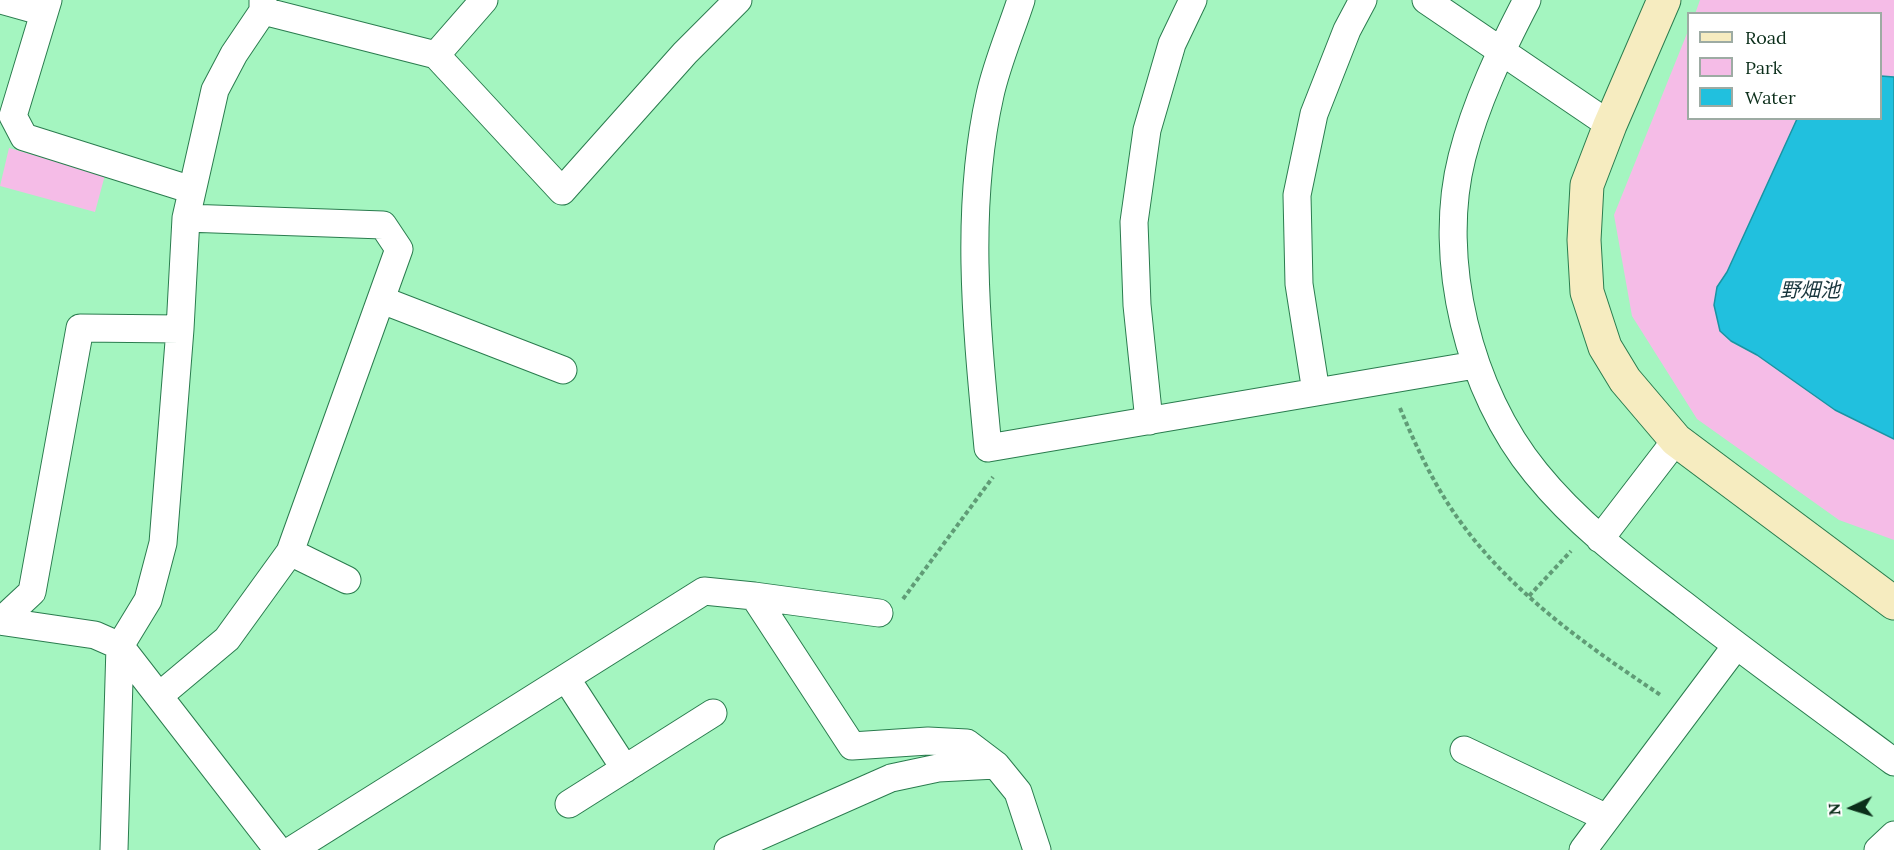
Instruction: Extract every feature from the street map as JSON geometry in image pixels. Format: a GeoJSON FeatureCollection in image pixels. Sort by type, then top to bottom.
{"type":"FeatureCollection","features":[{"type":"Feature","properties":{"kind":"street"},"geometry":{"type":"LineString","coordinates":[[1,0],[46,6],[13,116],[24,137],[112,167],[192,190]]}},
{"type":"Feature","properties":{"kind":"street"},"geometry":{"type":"LineString","coordinates":[[436,55],[484,0]]}},
{"type":"Feature","properties":{"kind":"street"},"geometry":{"type":"LineString","coordinates":[[114,850],[120,646],[148,600],[163,543],[180,329],[186,218],[215,90],[263,5],[436,55],[562,191],[685,53],[738,0]]}},
{"type":"Feature","properties":{"kind":"street"},"geometry":{"type":"LineString","coordinates":[[1021,0],[990,94],[975,207],[977,336],[988,448],[1475,365]]}},
{"type":"Feature","properties":{"kind":"street"},"geometry":{"type":"LineString","coordinates":[[1149,421],[1137,304],[1134,222],[1147,130],[1172,44],[1193,0]]}},
{"type":"Feature","properties":{"kind":"street"},"geometry":{"type":"LineString","coordinates":[[1316,392],[1299,284],[1297,195],[1314,114],[1347,30],[1363,0]]}},
{"type":"Feature","properties":{"kind":"street"},"geometry":{"type":"LineString","coordinates":[[1426,0],[1610,125]]}},
{"type":"Feature","properties":{"kind":"street"},"geometry":{"type":"LineString","coordinates":[[1527,0],[1501,51],[1462,158],[1455,213],[1456,270],[1463,326],[1475,365],[1504,425],[1535,473],[1595,534],[1736,646],[1894,762]]}},
{"type":"Feature","properties":{"kind":"street"},"geometry":{"type":"LineString","coordinates":[[1664,0],[1610,125],[1587,185],[1584,240],[1587,292],[1605,347],[1625,380],[1676,440],[1894,603]]}},
{"type":"Feature","properties":{"kind":"street"},"geometry":{"type":"LineString","coordinates":[[159,696],[227,639],[290,552],[399,249],[383,225],[186,218]]}},
{"type":"Feature","properties":{"kind":"street"},"geometry":{"type":"LineString","coordinates":[[382,300],[563,370]]}},
{"type":"Feature","properties":{"kind":"street"},"geometry":{"type":"LineString","coordinates":[[1,621],[32,592],[80,328],[180,329]]}},
{"type":"Feature","properties":{"kind":"street"},"geometry":{"type":"LineString","coordinates":[[1595,534],[1676,440]]}},
{"type":"Feature","properties":{"kind":"street"},"geometry":{"type":"LineString","coordinates":[[290,552],[347,580]]}},
{"type":"Feature","properties":{"kind":"street"},"geometry":{"type":"LineString","coordinates":[[1,621],[95,634],[120,646],[276,848],[566,678],[704,591],[879,613]]}},
{"type":"Feature","properties":{"kind":"street"},"geometry":{"type":"LineString","coordinates":[[754,596],[852,746],[928,741],[967,743],[996,765],[1018,792],[1037,850]]}},
{"type":"Feature","properties":{"kind":"street"},"geometry":{"type":"LineString","coordinates":[[1583,850],[1736,646]]}},
{"type":"Feature","properties":{"kind":"street"},"geometry":{"type":"LineString","coordinates":[[566,678],[625,769]]}},
{"type":"Feature","properties":{"kind":"street"},"geometry":{"type":"LineString","coordinates":[[569,804],[713,713]]}},
{"type":"Feature","properties":{"kind":"street"},"geometry":{"type":"LineString","coordinates":[[1464,750],[1607,818]]}},
{"type":"Feature","properties":{"kind":"street"},"geometry":{"type":"LineString","coordinates":[[738,848],[891,778],[938,768],[996,765]]}},
{"type":"Feature","properties":{"kind":"street"},"geometry":{"type":"LineString","coordinates":[[1878,850],[1894,835]]}},
{"type":"Feature","properties":{"kind":"path"},"geometry":{"type":"LineString","coordinates":[[1391,380],[1398,405],[1416,446],[1439,489],[1462,525],[1494,563],[1529,596],[1597,651],[1685,712]]}},
{"type":"Feature","properties":{"kind":"path"},"geometry":{"type":"LineString","coordinates":[[879,613],[906,597],[983,491]]}},
{"type":"Feature","properties":{"kind":"path"},"geometry":{"type":"LineString","coordinates":[[1529,596],[1595,534]]}},
{"type":"Feature","properties":{"kind":"green space"},"geometry":{"type":"Polygon","coordinates":[[[1700,0],[1894,0],[1894,77],[1882,76],[1882,12],[1696,12],[1700,0]]]}},
{"type":"Feature","properties":{"kind":"green space"},"geometry":{"type":"Polygon","coordinates":[[[1687,33],[1687,120],[1797,120],[1727,272],[1717,287],[1716,294],[1731,342],[1757,355],[1835,410],[1894,439],[1894,540],[1839,520],[1697,419],[1632,316],[1614,215],[1687,33]]]}},
{"type":"Feature","properties":{"kind":"green space"},"geometry":{"type":"Polygon","coordinates":[[[9,148],[105,175],[95,212],[0,186],[9,148]]]}},
{"type":"Feature","properties":{"kind":"water","name":"野畑池"},"geometry":{"type":"Polygon","coordinates":[[[1882,76],[1894,77],[1894,439],[1835,410],[1757,355],[1731,341],[1720,331],[1714,305],[1717,287],[1727,272],[1797,120],[1882,120],[1882,76]]]}}]}
